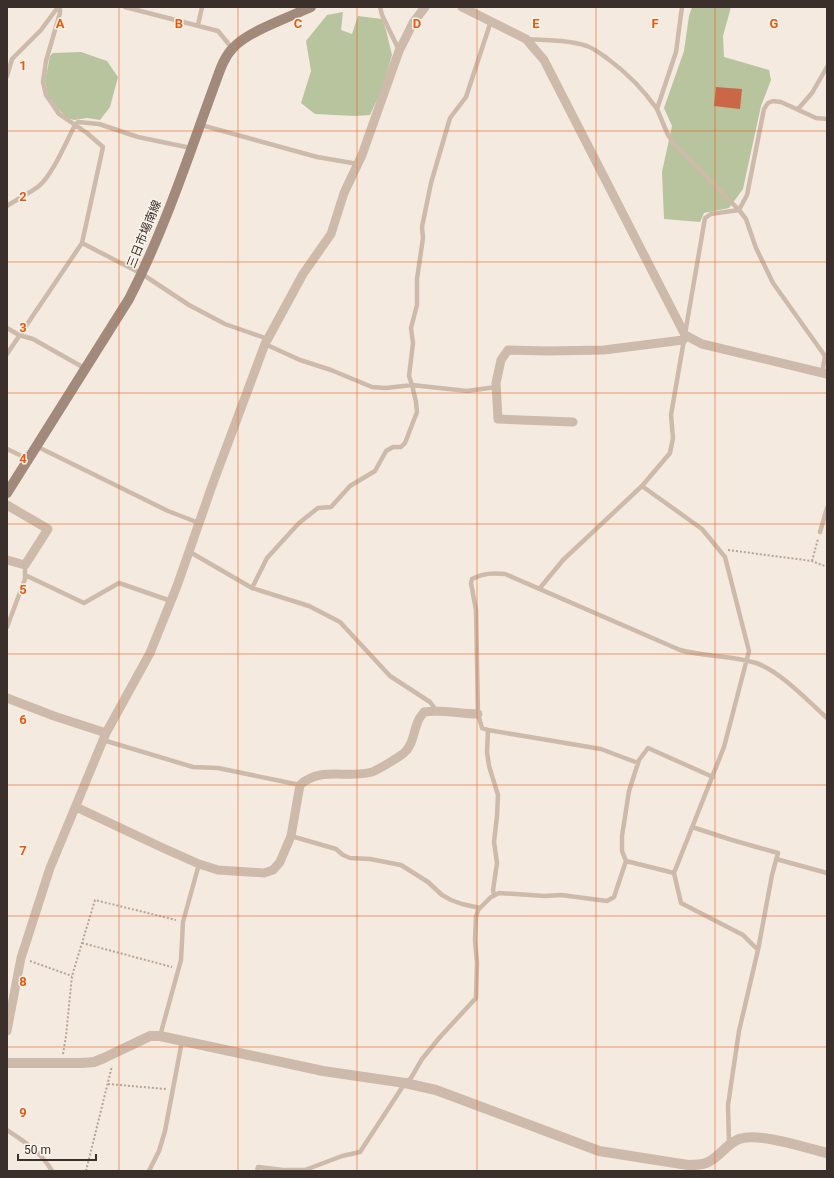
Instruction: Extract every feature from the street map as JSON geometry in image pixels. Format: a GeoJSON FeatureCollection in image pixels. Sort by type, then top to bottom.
{"type":"FeatureCollection","features":[{"type":"Feature","properties":{"kind":"main road","name":"三日市場南線"},"geometry":{"type":"LineString","coordinates":[[7,493],[86,369],[129,299],[142,274],[169,207],[222,64],[232,48],[249,35],[307,8]]}},
{"type":"Feature","properties":{"kind":"street"},"geometry":{"type":"LineString","coordinates":[[7,1031],[21,958],[50,868],[105,736],[150,653],[190,552],[213,483],[266,342],[303,274],[331,234],[344,193],[358,164],[399,51],[413,23],[425,7]]}},
{"type":"Feature","properties":{"kind":"street"},"geometry":{"type":"LineString","coordinates":[[462,7],[526,39],[544,60],[558,84],[684,338]]}},
{"type":"Feature","properties":{"kind":"street"},"geometry":{"type":"LineString","coordinates":[[573,422],[498,419],[496,382],[501,360],[508,350],[547,352],[604,350],[684,338],[702,344],[824,374]]}},
{"type":"Feature","properties":{"kind":"street"},"geometry":{"type":"LineString","coordinates":[[7,505],[48,529],[25,570],[7,560]]}},
{"type":"Feature","properties":{"kind":"street"},"geometry":{"type":"LineString","coordinates":[[7,698],[105,736]]}},
{"type":"Feature","properties":{"kind":"street"},"geometry":{"type":"LineString","coordinates":[[76,807],[199,864],[218,870],[264,873],[273,870],[280,862],[291,836],[300,785],[306,780],[318,774],[358,774],[372,772],[404,753],[412,743],[419,719],[424,712],[436,710],[465,714],[478,714]]}},
{"type":"Feature","properties":{"kind":"street"},"geometry":{"type":"LineString","coordinates":[[7,1063],[94,1062],[150,1036],[160,1036],[323,1071],[405,1083],[436,1090],[599,1151],[688,1165],[701,1165],[708,1162],[729,1144],[739,1139],[751,1137],[764,1138],[827,1153]]}},
{"type":"Feature","properties":{"kind":"lane"},"geometry":{"type":"LineString","coordinates":[[7,76],[12,59],[41,30],[59,7]]}},
{"type":"Feature","properties":{"kind":"lane"},"geometry":{"type":"LineString","coordinates":[[7,354],[82,243],[103,147],[59,114],[46,96],[43,82],[46,61],[60,13],[59,7]]}},
{"type":"Feature","properties":{"kind":"lane"},"geometry":{"type":"LineString","coordinates":[[124,7],[218,31],[232,48]]}},
{"type":"Feature","properties":{"kind":"lane"},"geometry":{"type":"LineString","coordinates":[[198,25],[202,7]]}},
{"type":"Feature","properties":{"kind":"lane"},"geometry":{"type":"LineString","coordinates":[[380,7],[399,51]]}},
{"type":"Feature","properties":{"kind":"lane"},"geometry":{"type":"LineString","coordinates":[[657,109],[676,52],[682,7]]}},
{"type":"Feature","properties":{"kind":"lane"},"geometry":{"type":"LineString","coordinates":[[252,588],[267,558],[299,522],[318,508],[331,507],[350,486],[375,471],[386,451],[393,447],[401,447],[405,443],[417,412],[409,376],[413,344],[411,328],[417,305],[417,278],[423,238],[422,228],[431,183],[450,118],[466,97],[491,21]]}},
{"type":"Feature","properties":{"kind":"lane"},"geometry":{"type":"LineString","coordinates":[[526,39],[564,41],[587,46],[622,69],[645,92],[657,109],[668,135],[675,146],[739,210],[746,219],[756,248],[773,282],[825,356],[824,374]]}},
{"type":"Feature","properties":{"kind":"lane"},"geometry":{"type":"LineString","coordinates":[[798,109],[812,93],[827,67]]}},
{"type":"Feature","properties":{"kind":"lane"},"geometry":{"type":"LineString","coordinates":[[739,210],[747,196],[764,108],[768,103],[773,101],[781,102],[816,118],[827,119]]}},
{"type":"Feature","properties":{"kind":"lane"},"geometry":{"type":"LineString","coordinates":[[7,206],[17,198],[38,186],[49,174],[78,122],[99,124],[138,137],[191,148]]}},
{"type":"Feature","properties":{"kind":"lane"},"geometry":{"type":"LineString","coordinates":[[199,125],[317,157],[358,164]]}},
{"type":"Feature","properties":{"kind":"lane"},"geometry":{"type":"LineString","coordinates":[[540,588],[563,560],[642,486],[670,453],[673,438],[671,415],[705,218],[711,214],[739,210]]}},
{"type":"Feature","properties":{"kind":"lane"},"geometry":{"type":"LineString","coordinates":[[82,243],[142,274],[189,305],[225,324],[266,342],[300,360],[331,370],[372,387],[386,388],[412,385],[467,391],[496,386]]}},
{"type":"Feature","properties":{"kind":"lane"},"geometry":{"type":"LineString","coordinates":[[7,328],[19,335],[33,339],[86,369]]}},
{"type":"Feature","properties":{"kind":"lane"},"geometry":{"type":"LineString","coordinates":[[36,446],[168,511],[199,523]]}},
{"type":"Feature","properties":{"kind":"lane"},"geometry":{"type":"LineString","coordinates":[[7,449],[28,459]]}},
{"type":"Feature","properties":{"kind":"lane"},"geometry":{"type":"LineString","coordinates":[[642,486],[702,529],[725,557],[749,651],[724,747],[674,873],[681,903],[743,935],[758,950]]}},
{"type":"Feature","properties":{"kind":"lane"},"geometry":{"type":"LineString","coordinates":[[820,532],[827,508]]}},
{"type":"Feature","properties":{"kind":"lane"},"geometry":{"type":"LineString","coordinates":[[190,552],[252,588],[310,606],[340,622],[390,676],[430,702],[436,710]]}},
{"type":"Feature","properties":{"kind":"lane"},"geometry":{"type":"LineString","coordinates":[[7,627],[25,579],[25,570],[84,603],[119,583],[171,601]]}},
{"type":"Feature","properties":{"kind":"lane"},"geometry":{"type":"LineString","coordinates":[[638,763],[601,750],[482,728],[478,714],[476,610],[471,583],[472,579],[479,575],[490,573],[505,574],[680,650],[758,664],[779,676],[827,718]]}},
{"type":"Feature","properties":{"kind":"lane"},"geometry":{"type":"LineString","coordinates":[[488,730],[487,752],[489,766],[498,795],[494,842],[497,863],[493,890],[494,896]]}},
{"type":"Feature","properties":{"kind":"lane"},"geometry":{"type":"LineString","coordinates":[[105,736],[193,766],[218,768],[300,785]]}},
{"type":"Feature","properties":{"kind":"lane"},"geometry":{"type":"LineString","coordinates":[[257,1171],[258,1167],[283,1170],[305,1170],[342,1156],[360,1152],[405,1083],[411,1078],[422,1059],[476,998],[476,917],[478,910],[494,896],[499,893],[545,896],[562,895],[607,901],[614,897],[626,861],[622,851],[622,836],[628,791],[638,763],[648,748],[713,777]]}},
{"type":"Feature","properties":{"kind":"lane"},"geometry":{"type":"LineString","coordinates":[[692,827],[778,853],[758,950],[739,1031],[728,1105],[729,1144]]}},
{"type":"Feature","properties":{"kind":"lane"},"geometry":{"type":"LineString","coordinates":[[291,836],[336,849],[343,855],[350,858],[370,859],[401,865],[428,882],[447,898],[462,904],[480,908]]}},
{"type":"Feature","properties":{"kind":"lane"},"geometry":{"type":"LineString","coordinates":[[776,859],[827,873]]}},
{"type":"Feature","properties":{"kind":"lane"},"geometry":{"type":"LineString","coordinates":[[626,861],[674,873]]}},
{"type":"Feature","properties":{"kind":"lane"},"geometry":{"type":"LineString","coordinates":[[160,1036],[179,969],[181,960],[183,922],[199,864]]}},
{"type":"Feature","properties":{"kind":"lane"},"geometry":{"type":"LineString","coordinates":[[150,1171],[159,1151],[165,1131],[182,1040]]}},
{"type":"Feature","properties":{"kind":"lane"},"geometry":{"type":"LineString","coordinates":[[7,1130],[31,1146],[46,1161],[52,1171]]}},
{"type":"Feature","properties":{"kind":"path"},"geometry":{"type":"LineString","coordinates":[[812,561],[820,532]]}},
{"type":"Feature","properties":{"kind":"path"},"geometry":{"type":"LineString","coordinates":[[718,548],[812,561],[827,567]]}},
{"type":"Feature","properties":{"kind":"path"},"geometry":{"type":"LineString","coordinates":[[61,1063],[66,1036],[72,976],[95,900],[183,922]]}},
{"type":"Feature","properties":{"kind":"path"},"geometry":{"type":"LineString","coordinates":[[82,943],[179,969]]}},
{"type":"Feature","properties":{"kind":"path"},"geometry":{"type":"LineString","coordinates":[[21,958],[72,976]]}},
{"type":"Feature","properties":{"kind":"path"},"geometry":{"type":"LineString","coordinates":[[86,1171],[116,1052]]}},
{"type":"Feature","properties":{"kind":"path"},"geometry":{"type":"LineString","coordinates":[[108,1084],[173,1090]]}},
{"type":"Feature","properties":{"kind":"green space"},"geometry":{"type":"Polygon","coordinates":[[[692,7],[731,7],[723,36],[724,57],[769,70],[771,80],[761,106],[743,189],[729,208],[704,213],[700,222],[664,219],[662,172],[672,126],[664,108],[684,51],[689,16],[692,7]]]}},
{"type":"Feature","properties":{"kind":"green space"},"geometry":{"type":"Polygon","coordinates":[[[343,12],[341,30],[352,34],[358,16],[382,19],[386,30],[392,55],[382,89],[370,115],[355,116],[315,114],[301,103],[311,71],[306,41],[327,15],[343,12]]]}},
{"type":"Feature","properties":{"kind":"green space"},"geometry":{"type":"Polygon","coordinates":[[[81,52],[107,61],[118,77],[110,107],[100,120],[87,118],[74,120],[67,118],[58,109],[48,95],[45,81],[50,56],[53,53],[81,52]]]}},
{"type":"Feature","properties":{"kind":"building"},"geometry":{"type":"Polygon","coordinates":[[[716,87],[742,89],[740,109],[714,106],[716,87]]]}}]}
